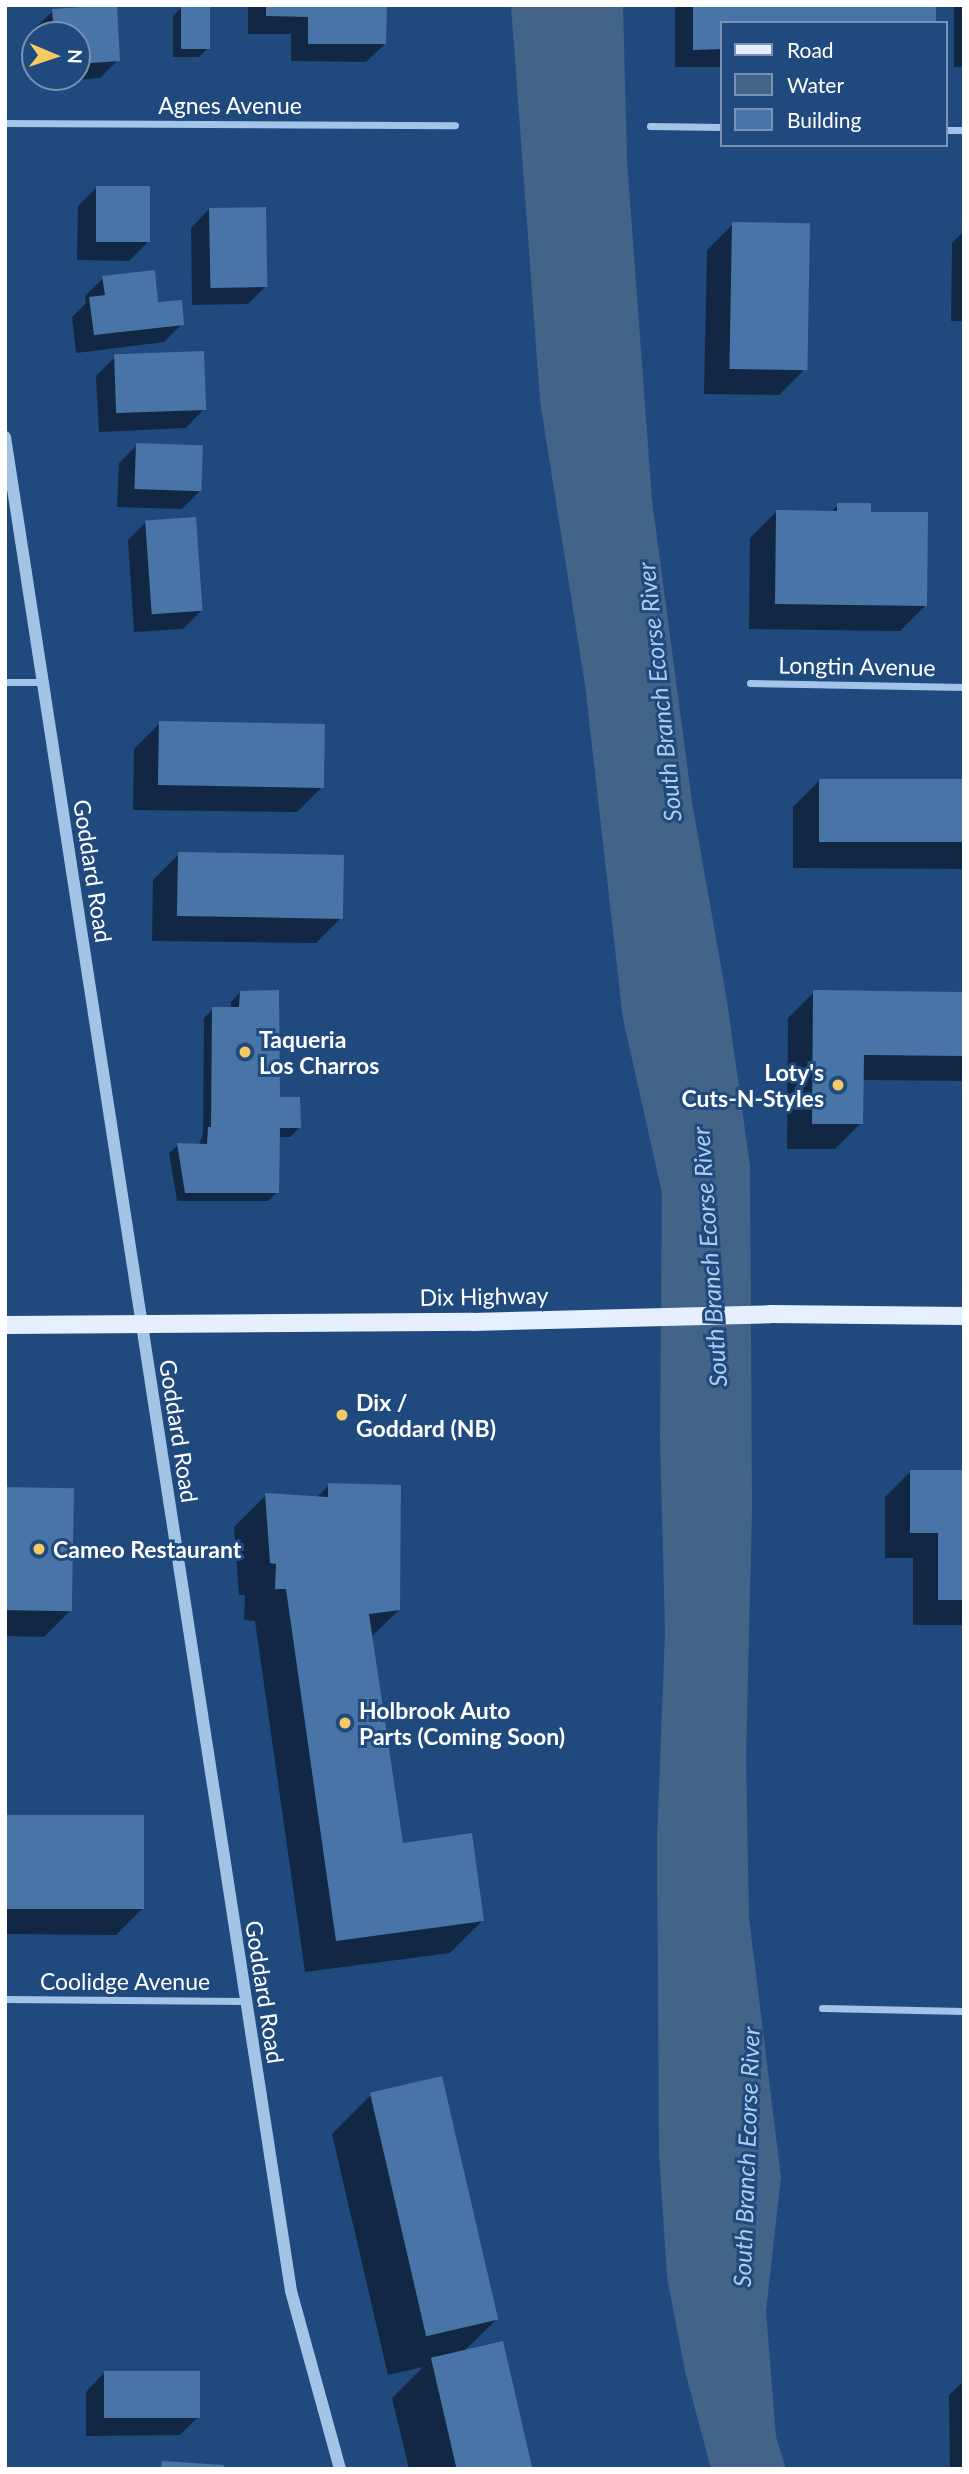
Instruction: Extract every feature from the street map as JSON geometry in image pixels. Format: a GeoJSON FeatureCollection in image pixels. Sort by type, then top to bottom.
{"type":"FeatureCollection","features":[{"type":"Feature","properties":{"kind":"main road","name":"Dix Highway"},"geometry":{"type":"LineString","coordinates":[[5,1325],[640,1319],[770,1314],[964,1316]]}},
{"type":"Feature","properties":{"kind":"street","name":"Agnes Avenue"},"geometry":{"type":"LineString","coordinates":[[5,123],[455,125]]}},
{"type":"Feature","properties":{"kind":"street"},"geometry":{"type":"LineString","coordinates":[[650,126],[720,127]]}},
{"type":"Feature","properties":{"kind":"street","name":"Goddard Road"},"geometry":{"type":"LineString","coordinates":[[5,437],[291,2291],[340,2469]]}},
{"type":"Feature","properties":{"kind":"street"},"geometry":{"type":"LineString","coordinates":[[5,682],[42,682]]}},
{"type":"Feature","properties":{"kind":"street","name":"Longtin Avenue"},"geometry":{"type":"LineString","coordinates":[[750,682],[964,687]]}},
{"type":"Feature","properties":{"kind":"street","name":"Coolidge Avenue"},"geometry":{"type":"LineString","coordinates":[[5,1999],[245,2001]]}},
{"type":"Feature","properties":{"kind":"street"},"geometry":{"type":"LineString","coordinates":[[822,2008],[964,2011]]}},
{"type":"Feature","properties":{"kind":"water","name":"South Branch Ecorse River"},"geometry":{"type":"Polygon","coordinates":[[[511,5],[623,5],[627,160],[652,500],[692,802],[727,1001],[750,1166],[752,1509],[746,1759],[749,1918],[781,2177],[766,2311],[776,2437],[786,2469],[711,2469],[685,2371],[667,2277],[659,2154],[657,1840],[665,1631],[660,1439],[662,1193],[623,1019],[585,685],[540,401],[511,5]]]}},
{"type":"Feature","properties":{"kind":"building"},"geometry":{"type":"Polygon","coordinates":[[[117,5],[120,61],[91,63],[91,21],[53,21],[52,9],[117,5]]]}},
{"type":"Feature","properties":{"kind":"building"},"geometry":{"type":"Polygon","coordinates":[[[181,5],[210,5],[210,49],[181,49],[181,5]]]}},
{"type":"Feature","properties":{"kind":"building"},"geometry":{"type":"Polygon","coordinates":[[[266,5],[387,5],[386,44],[308,44],[308,17],[266,16],[266,5]]]}},
{"type":"Feature","properties":{"kind":"building"},"geometry":{"type":"Polygon","coordinates":[[[693,5],[936,5],[936,21],[720,21],[720,49],[693,50],[693,5]]]}},
{"type":"Feature","properties":{"kind":"building"},"geometry":{"type":"Polygon","coordinates":[[[96,186],[150,186],[150,242],[96,242],[96,186]]]}},
{"type":"Feature","properties":{"kind":"building"},"geometry":{"type":"Polygon","coordinates":[[[266,207],[267,287],[210,288],[209,208],[266,207]]]}},
{"type":"Feature","properties":{"kind":"building"},"geometry":{"type":"Polygon","coordinates":[[[732,222],[810,223],[807,370],[729,369],[732,222]]]}},
{"type":"Feature","properties":{"kind":"building"},"geometry":{"type":"Polygon","coordinates":[[[155,270],[158,302],[182,300],[184,325],[94,335],[89,297],[105,295],[102,276],[155,270]]]}},
{"type":"Feature","properties":{"kind":"building"},"geometry":{"type":"Polygon","coordinates":[[[204,351],[206,410],[116,413],[114,354],[204,351]]]}},
{"type":"Feature","properties":{"kind":"building"},"geometry":{"type":"Polygon","coordinates":[[[136,443],[203,445],[201,491],[134,489],[136,443]]]}},
{"type":"Feature","properties":{"kind":"building"},"geometry":{"type":"Polygon","coordinates":[[[837,503],[871,503],[871,512],[928,512],[927,606],[775,604],[776,510],[837,511],[837,503]]]}},
{"type":"Feature","properties":{"kind":"building"},"geometry":{"type":"Polygon","coordinates":[[[196,517],[203,611],[152,614],[145,521],[196,517]]]}},
{"type":"Feature","properties":{"kind":"building"},"geometry":{"type":"Polygon","coordinates":[[[159,721],[325,724],[324,788],[158,785],[159,721]]]}},
{"type":"Feature","properties":{"kind":"building"},"geometry":{"type":"Polygon","coordinates":[[[819,779],[964,779],[964,842],[819,842],[819,779]]]}},
{"type":"Feature","properties":{"kind":"building"},"geometry":{"type":"Polygon","coordinates":[[[178,852],[344,855],[343,919],[177,916],[178,852]]]}},
{"type":"Feature","properties":{"kind":"building","name":"Taqueria Los Charros"},"geometry":{"type":"Polygon","coordinates":[[[279,990],[280,1097],[300,1097],[301,1128],[280,1128],[279,1193],[185,1193],[177,1143],[207,1144],[208,1127],[211,1127],[212,1007],[239,1007],[240,991],[279,990]]]}},
{"type":"Feature","properties":{"kind":"building"},"geometry":{"type":"Polygon","coordinates":[[[813,990],[964,992],[964,1056],[864,1055],[863,1124],[812,1124],[813,990]]]}},
{"type":"Feature","properties":{"kind":"building"},"geometry":{"type":"Polygon","coordinates":[[[910,1470],[964,1470],[964,1600],[938,1600],[938,1533],[910,1533],[910,1470]]]}},
{"type":"Feature","properties":{"kind":"building","name":"Holbrook Auto Parts (Coming Soon)"},"geometry":{"type":"Polygon","coordinates":[[[328,1483],[401,1485],[400,1610],[369,1614],[403,1843],[472,1833],[484,1921],[336,1941],[286,1589],[275,1589],[276,1564],[270,1563],[265,1493],[328,1497],[328,1483]]]}},
{"type":"Feature","properties":{"kind":"building","name":"Cameo Restaurant"},"geometry":{"type":"Polygon","coordinates":[[[5,1487],[74,1488],[72,1611],[5,1610],[5,1487]]]}},
{"type":"Feature","properties":{"kind":"building"},"geometry":{"type":"Polygon","coordinates":[[[5,1815],[144,1815],[144,1909],[5,1909],[5,1815]]]}},
{"type":"Feature","properties":{"kind":"building"},"geometry":{"type":"Polygon","coordinates":[[[442,2076],[498,2320],[426,2336],[370,2093],[442,2076]]]}},
{"type":"Feature","properties":{"kind":"building"},"geometry":{"type":"Polygon","coordinates":[[[503,2341],[532,2469],[457,2469],[431,2358],[503,2341]]]}},
{"type":"Feature","properties":{"kind":"building"},"geometry":{"type":"Polygon","coordinates":[[[104,2371],[200,2371],[200,2418],[104,2418],[104,2371]]]}},
{"type":"Feature","properties":{"kind":"building"},"geometry":{"type":"Polygon","coordinates":[[[162,2461],[224,2465],[224,2469],[161,2469],[162,2461]]]}},
{"type":"Feature","properties":{"kind":"place","name":"Taqueria Los Charros"},"geometry":{"type":"Point","coordinates":[245,1052]}},
{"type":"Feature","properties":{"kind":"place","name":"Loty's Cuts-N-Styles"},"geometry":{"type":"Point","coordinates":[838,1085]}},
{"type":"Feature","properties":{"kind":"place","name":"Dix / Goddard (NB)"},"geometry":{"type":"Point","coordinates":[342,1415]}},
{"type":"Feature","properties":{"kind":"place","name":"Cameo Restaurant"},"geometry":{"type":"Point","coordinates":[39,1549]}},
{"type":"Feature","properties":{"kind":"place","name":"Holbrook Auto Parts (Coming Soon)"},"geometry":{"type":"Point","coordinates":[345,1723]}}]}
